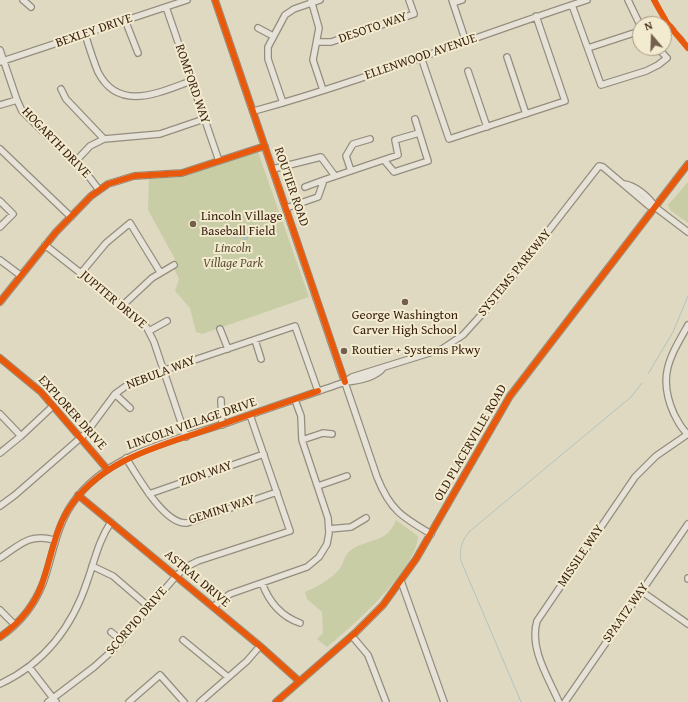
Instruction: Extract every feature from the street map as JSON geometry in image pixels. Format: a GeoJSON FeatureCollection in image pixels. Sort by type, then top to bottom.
{"type":"FeatureCollection","features":[{"type":"Feature","properties":{"kind":"street"},"geometry":{"type":"LineString","coordinates":[[23,0],[31,8]]}},
{"type":"Feature","properties":{"kind":"street","name":"BEXLEY DRIVE"},"geometry":{"type":"LineString","coordinates":[[2,61],[187,0]]}},
{"type":"Feature","properties":{"kind":"street","name":"ROUTIER ROAD"},"geometry":{"type":"LineString","coordinates":[[214,0],[254,111],[377,477],[386,496],[402,517],[431,534]]}},
{"type":"Feature","properties":{"kind":"street"},"geometry":{"type":"LineString","coordinates":[[283,103],[268,59],[268,47],[282,18],[288,12],[311,1],[320,0]]}},
{"type":"Feature","properties":{"kind":"street","name":"DESOTO WAY"},"geometry":{"type":"LineString","coordinates":[[317,42],[331,42],[414,14],[409,0]]}},
{"type":"Feature","properties":{"kind":"street"},"geometry":{"type":"LineString","coordinates":[[462,0],[452,2],[466,42]]}},
{"type":"Feature","properties":{"kind":"street","name":"ELLENWOOD AVENUE"},"geometry":{"type":"LineString","coordinates":[[254,111],[323,90],[466,42],[536,16],[587,0]]}},
{"type":"Feature","properties":{"kind":"street"},"geometry":{"type":"LineString","coordinates":[[628,0],[636,16]]}},
{"type":"Feature","properties":{"kind":"street"},"geometry":{"type":"LineString","coordinates":[[311,1],[319,28],[313,60],[323,90]]}},
{"type":"Feature","properties":{"kind":"street"},"geometry":{"type":"LineString","coordinates":[[572,5],[601,85],[646,71],[658,65],[667,58],[665,56]]}},
{"type":"Feature","properties":{"kind":"street","name":"ROMFORD WAY"},"geometry":{"type":"LineString","coordinates":[[166,7],[219,161]]}},
{"type":"Feature","properties":{"kind":"street"},"geometry":{"type":"LineString","coordinates":[[420,57],[449,140],[565,101],[536,16]]}},
{"type":"Feature","properties":{"kind":"street"},"geometry":{"type":"LineString","coordinates":[[125,20],[138,53]]}},
{"type":"Feature","properties":{"kind":"street"},"geometry":{"type":"LineString","coordinates":[[258,28],[273,36]]}},
{"type":"Feature","properties":{"kind":"street"},"geometry":{"type":"LineString","coordinates":[[85,34],[99,74],[109,86],[120,93],[131,96],[146,96],[191,81]]}},
{"type":"Feature","properties":{"kind":"street"},"geometry":{"type":"LineString","coordinates":[[588,48],[632,34]]}},
{"type":"Feature","properties":{"kind":"street","name":"HOGARTH DRIVE"},"geometry":{"type":"LineString","coordinates":[[0,50],[2,61],[16,100],[28,118],[91,179],[99,190]]}},
{"type":"Feature","properties":{"kind":"street"},"geometry":{"type":"LineString","coordinates":[[507,57],[526,114]]}},
{"type":"Feature","properties":{"kind":"street"},"geometry":{"type":"LineString","coordinates":[[468,71],[487,127]]}},
{"type":"Feature","properties":{"kind":"street"},"geometry":{"type":"LineString","coordinates":[[61,89],[66,99],[104,139]]}},
{"type":"Feature","properties":{"kind":"street"},"geometry":{"type":"LineString","coordinates":[[0,105],[16,100]]}},
{"type":"Feature","properties":{"kind":"street"},"geometry":{"type":"LineString","coordinates":[[74,163],[90,146],[104,139],[158,134],[204,119]]}},
{"type":"Feature","properties":{"kind":"street"},"geometry":{"type":"LineString","coordinates":[[384,160],[394,172],[428,161],[415,119]]}},
{"type":"Feature","properties":{"kind":"street"},"geometry":{"type":"LineString","coordinates":[[305,187],[398,155],[395,140],[419,133]]}},
{"type":"Feature","properties":{"kind":"street"},"geometry":{"type":"LineString","coordinates":[[351,171],[346,156],[353,144],[370,139]]}},
{"type":"Feature","properties":{"kind":"street"},"geometry":{"type":"LineString","coordinates":[[0,302],[45,245],[71,217],[99,190],[113,181],[125,177],[182,173],[265,146]]}},
{"type":"Feature","properties":{"kind":"street"},"geometry":{"type":"LineString","coordinates":[[0,149],[71,217]]}},
{"type":"Feature","properties":{"kind":"street"},"geometry":{"type":"LineString","coordinates":[[273,170],[285,165],[321,157],[335,176]]}},
{"type":"Feature","properties":{"kind":"street","name":"OLD PLACERVILLE ROAD"},"geometry":{"type":"LineString","coordinates":[[276,702],[352,636],[383,605],[401,581],[431,534],[510,396],[688,164]]}},
{"type":"Feature","properties":{"kind":"street","name":"SYSTEMS PARKWAY"},"geometry":{"type":"LineString","coordinates":[[344,382],[352,376],[377,368],[383,368],[442,349],[464,335],[539,243],[596,167],[603,167],[649,206],[655,207],[688,232]]}},
{"type":"Feature","properties":{"kind":"street"},"geometry":{"type":"LineString","coordinates":[[286,208],[318,197],[324,180]]}},
{"type":"Feature","properties":{"kind":"street"},"geometry":{"type":"LineString","coordinates":[[0,201],[13,214],[0,227]]}},
{"type":"Feature","properties":{"kind":"street"},"geometry":{"type":"LineString","coordinates":[[81,273],[106,243],[130,223],[160,272]]}},
{"type":"Feature","properties":{"kind":"street","name":"JUPITER DRIVE"},"geometry":{"type":"LineString","coordinates":[[45,245],[142,322],[149,331],[186,437]]}},
{"type":"Feature","properties":{"kind":"street"},"geometry":{"type":"LineString","coordinates":[[0,260],[20,276]]}},
{"type":"Feature","properties":{"kind":"street"},"geometry":{"type":"LineString","coordinates":[[122,306],[146,282],[174,264]]}},
{"type":"Feature","properties":{"kind":"street"},"geometry":{"type":"LineString","coordinates":[[149,331],[167,321]]}},
{"type":"Feature","properties":{"kind":"street"},"geometry":{"type":"LineString","coordinates":[[688,325],[672,354],[666,381],[672,409],[684,431],[688,434]]}},
{"type":"Feature","properties":{"kind":"street","name":"NEBULA WAY"},"geometry":{"type":"LineString","coordinates":[[0,506],[80,438],[96,421],[115,394],[134,381],[295,326],[318,391]]}},
{"type":"Feature","properties":{"kind":"street"},"geometry":{"type":"LineString","coordinates":[[220,329],[228,349]]}},
{"type":"Feature","properties":{"kind":"street"},"geometry":{"type":"LineString","coordinates":[[254,340],[260,359]]}},
{"type":"Feature","properties":{"kind":"street","name":"EXPLORER DRIVE"},"geometry":{"type":"LineString","coordinates":[[0,358],[28,380],[53,406],[107,470]]}},
{"type":"Feature","properties":{"kind":"street","name":"LINCOLN VILLAGE DRIVE"},"geometry":{"type":"LineString","coordinates":[[0,637],[15,625],[27,612],[39,592],[54,540],[63,519],[78,495],[107,470],[126,458],[344,382]]}},
{"type":"Feature","properties":{"kind":"street"},"geometry":{"type":"LineString","coordinates":[[115,394],[130,408]]}},
{"type":"Feature","properties":{"kind":"street"},"geometry":{"type":"LineString","coordinates":[[221,400],[222,425]]}},
{"type":"Feature","properties":{"kind":"street"},"geometry":{"type":"LineString","coordinates":[[213,607],[230,594],[300,570],[313,562],[325,547],[329,529],[328,518],[302,440],[300,416],[296,400]]}},
{"type":"Feature","properties":{"kind":"street"},"geometry":{"type":"LineString","coordinates":[[0,453],[21,436],[53,406]]}},
{"type":"Feature","properties":{"kind":"street"},"geometry":{"type":"LineString","coordinates":[[0,414],[21,436]]}},
{"type":"Feature","properties":{"kind":"street","name":"SCORPIO DRIVE"},"geometry":{"type":"LineString","coordinates":[[48,702],[54,700],[99,663],[122,640],[176,576],[194,563],[290,531],[250,415]]}},
{"type":"Feature","properties":{"kind":"street"},"geometry":{"type":"LineString","coordinates":[[302,440],[323,433],[332,434]]}},
{"type":"Feature","properties":{"kind":"street","name":"MISSILE WAY"},"geometry":{"type":"LineString","coordinates":[[559,702],[535,645],[534,633],[537,621],[635,477],[656,456],[688,434]]}},
{"type":"Feature","properties":{"kind":"street","name":"ZION WAY"},"geometry":{"type":"LineString","coordinates":[[149,494],[264,454]]}},
{"type":"Feature","properties":{"kind":"street","name":"GEMINI WAY"},"geometry":{"type":"LineString","coordinates":[[126,458],[149,494],[166,513],[176,521],[183,523],[277,492]]}},
{"type":"Feature","properties":{"kind":"street"},"geometry":{"type":"LineString","coordinates":[[318,486],[346,476]]}},
{"type":"Feature","properties":{"kind":"street","name":"ASTRAL DRIVE"},"geometry":{"type":"LineString","coordinates":[[78,495],[260,646],[299,681]]}},
{"type":"Feature","properties":{"kind":"street"},"geometry":{"type":"LineString","coordinates":[[329,529],[351,527],[366,518]]}},
{"type":"Feature","properties":{"kind":"street"},"geometry":{"type":"LineString","coordinates":[[0,684],[29,667],[45,654],[64,630],[81,599],[99,542],[111,522]]}},
{"type":"Feature","properties":{"kind":"street","name":"SPAATZ WAY"},"geometry":{"type":"LineString","coordinates":[[565,702],[688,524]]}},
{"type":"Feature","properties":{"kind":"street"},"geometry":{"type":"LineString","coordinates":[[0,558],[30,539],[43,537],[54,540]]}},
{"type":"Feature","properties":{"kind":"street"},"geometry":{"type":"LineString","coordinates":[[92,566],[113,576],[149,607]]}},
{"type":"Feature","properties":{"kind":"street"},"geometry":{"type":"LineString","coordinates":[[401,581],[444,702]]}},
{"type":"Feature","properties":{"kind":"street"},"geometry":{"type":"LineString","coordinates":[[262,582],[273,605],[287,617],[300,623]]}},
{"type":"Feature","properties":{"kind":"street"},"geometry":{"type":"LineString","coordinates":[[641,591],[688,624]]}},
{"type":"Feature","properties":{"kind":"street"},"geometry":{"type":"LineString","coordinates":[[0,610],[15,625]]}},
{"type":"Feature","properties":{"kind":"street"},"geometry":{"type":"LineString","coordinates":[[111,632],[122,640]]}},
{"type":"Feature","properties":{"kind":"street"},"geometry":{"type":"LineString","coordinates":[[352,636],[368,656],[386,702]]}},
{"type":"Feature","properties":{"kind":"street"},"geometry":{"type":"LineString","coordinates":[[183,640],[228,677]]}},
{"type":"Feature","properties":{"kind":"street"},"geometry":{"type":"LineString","coordinates":[[200,702],[250,658],[260,646]]}},
{"type":"Feature","properties":{"kind":"street"},"geometry":{"type":"LineString","coordinates":[[29,667],[54,700]]}},
{"type":"Feature","properties":{"kind":"street"},"geometry":{"type":"LineString","coordinates":[[129,702],[160,675],[184,702]]}},
{"type":"Feature","properties":{"kind":"green space","name":"Lincoln Village Park"},"geometry":{"type":"Polygon","coordinates":[[[258,152],[309,297],[202,334],[196,332],[190,308],[175,291],[179,279],[173,266],[175,259],[148,210],[149,179],[183,177],[258,152]]]}},
{"type":"Feature","properties":{"kind":"green space"},"geometry":{"type":"Polygon","coordinates":[[[688,182],[688,223],[670,210],[668,205],[688,182]]]}},
{"type":"Feature","properties":{"kind":"green space"},"geometry":{"type":"Polygon","coordinates":[[[396,520],[418,536],[415,549],[407,564],[382,596],[367,612],[327,647],[317,639],[323,633],[322,612],[307,599],[305,592],[333,576],[340,568],[347,554],[351,550],[357,546],[376,540],[388,533],[396,520]]]}},
{"type":"Feature","properties":{"kind":"shaded area"},"geometry":{"type":"Polygon","coordinates":[[[244,228],[245,233],[247,231],[249,233],[248,239],[244,241],[242,236],[234,239],[232,232],[244,228]]]}},
{"type":"Feature","properties":{"kind":"waterway"},"geometry":{"type":"LineString","coordinates":[[648,374],[673,332],[688,296]]}},
{"type":"Feature","properties":{"kind":"waterway"},"geometry":{"type":"LineString","coordinates":[[521,702],[461,561],[460,553],[463,541],[470,531],[631,397],[642,383]]}},
{"type":"Feature","properties":{"kind":"railway"},"geometry":{"type":"LineString","coordinates":[[657,0],[667,18],[688,43]]}},
{"type":"Feature","properties":{"kind":"cycle path"},"geometry":{"type":"LineString","coordinates":[[215,0],[345,382]]}},
{"type":"Feature","properties":{"kind":"cycle path"},"geometry":{"type":"LineString","coordinates":[[654,0],[667,23],[688,48]]}},
{"type":"Feature","properties":{"kind":"cycle path"},"geometry":{"type":"LineString","coordinates":[[0,302],[56,232],[91,196],[108,184],[134,176],[182,173],[265,146]]}},
{"type":"Feature","properties":{"kind":"cycle path"},"geometry":{"type":"LineString","coordinates":[[276,702],[355,633],[383,605],[416,559],[510,396],[688,164]]}},
{"type":"Feature","properties":{"kind":"cycle path"},"geometry":{"type":"LineString","coordinates":[[0,358],[41,392],[107,469]]}},
{"type":"Feature","properties":{"kind":"cycle path"},"geometry":{"type":"LineString","coordinates":[[0,637],[15,625],[33,603],[41,587],[57,534],[68,510],[81,493],[96,479],[113,467],[150,449],[318,391]]}},
{"type":"Feature","properties":{"kind":"cycle path"},"geometry":{"type":"LineString","coordinates":[[78,495],[260,646],[299,681]]}},
{"type":"Feature","properties":{"kind":"place","name":"Lincoln Village Baseball Field"},"geometry":{"type":"Point","coordinates":[193,224]}},
{"type":"Feature","properties":{"kind":"place","name":"George Washington Carver High School"},"geometry":{"type":"Point","coordinates":[405,302]}},
{"type":"Feature","properties":{"kind":"place","name":"Routier + Systems Pkwy"},"geometry":{"type":"Point","coordinates":[344,351]}}]}
